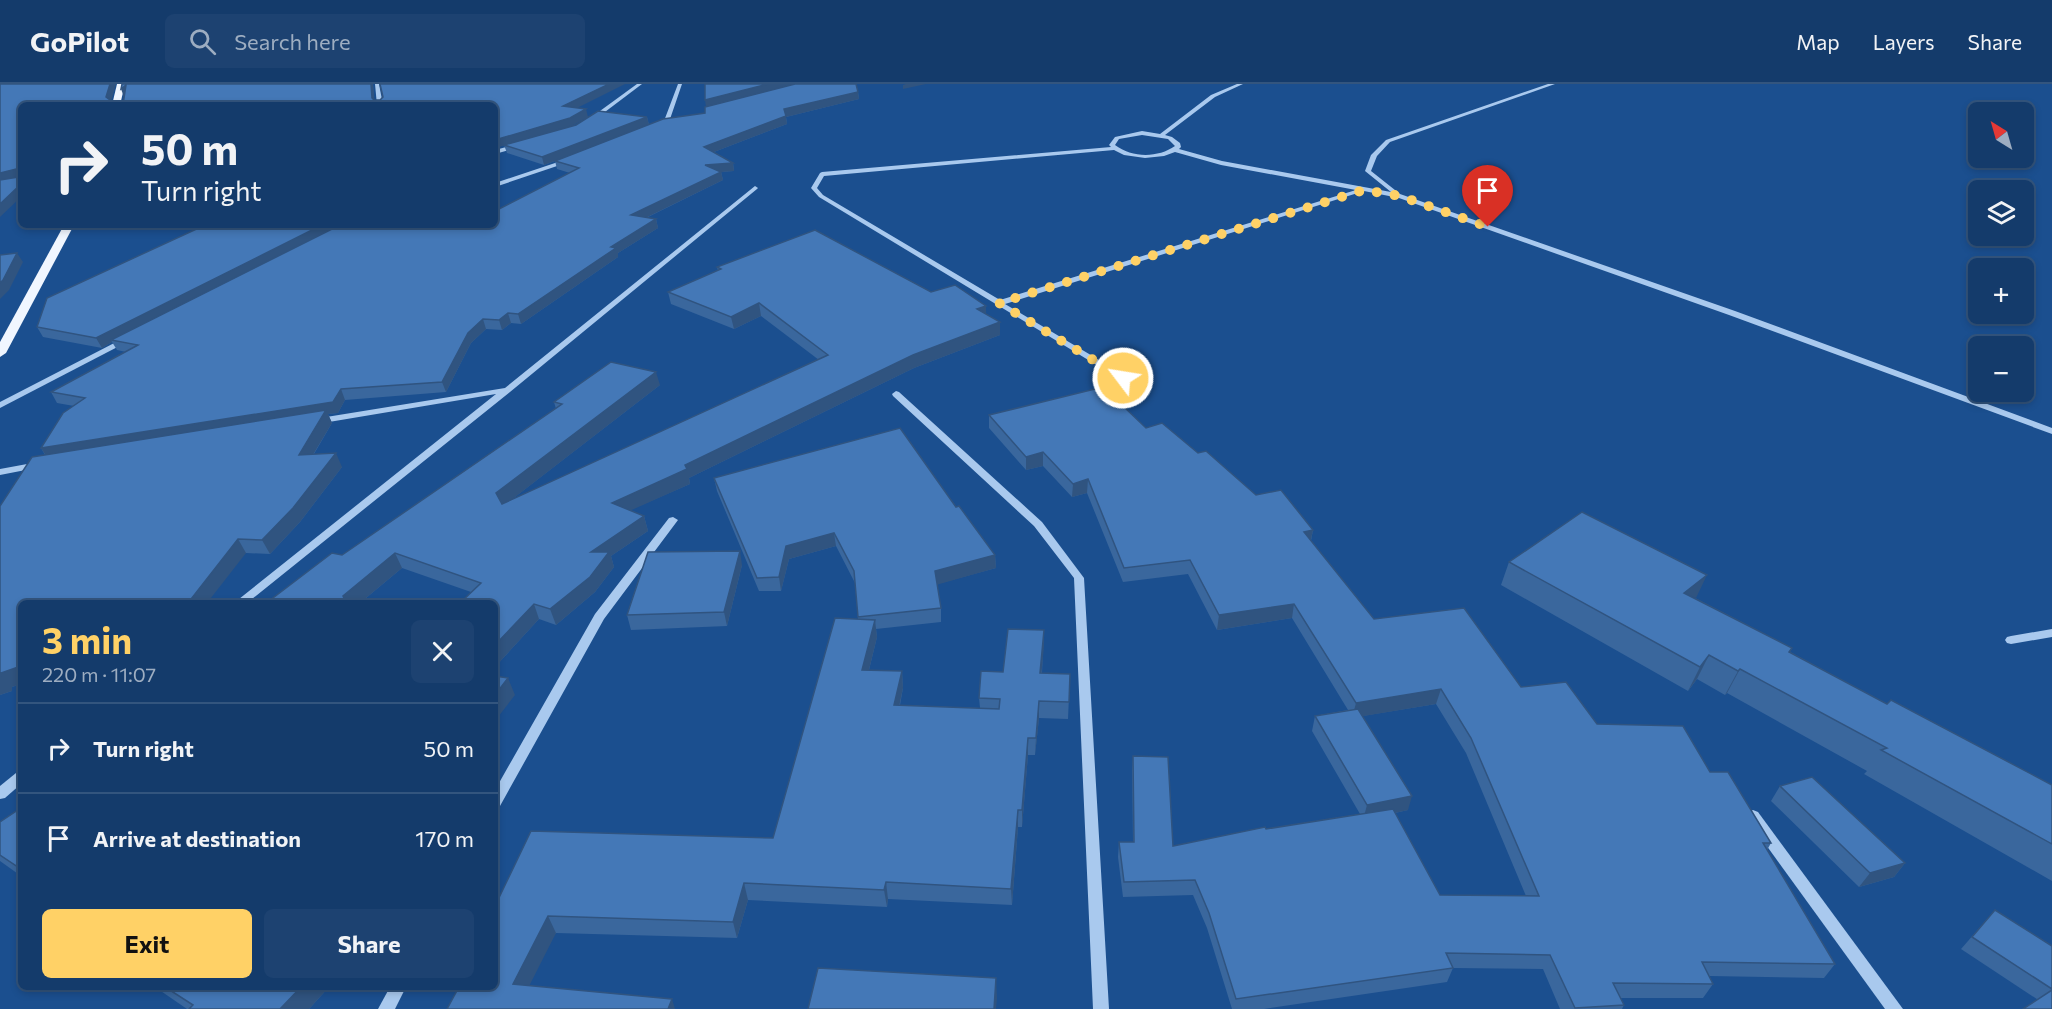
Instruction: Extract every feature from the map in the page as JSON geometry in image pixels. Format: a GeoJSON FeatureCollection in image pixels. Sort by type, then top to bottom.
{"type":"FeatureCollection","features":[{"type":"Feature","properties":{"kind":"main road"},"geometry":{"type":"LineString","coordinates":[[117,102],[121,84]]}},
{"type":"Feature","properties":{"kind":"main road"},"geometry":{"type":"LineString","coordinates":[[0,353],[67,228]]}},
{"type":"Feature","properties":{"kind":"street"},"geometry":{"type":"LineString","coordinates":[[377,84],[380,102]]}},
{"type":"Feature","properties":{"kind":"street"},"geometry":{"type":"LineString","coordinates":[[582,125],[639,84]]}},
{"type":"Feature","properties":{"kind":"street"},"geometry":{"type":"LineString","coordinates":[[666,122],[680,84]]}},
{"type":"Feature","properties":{"kind":"street"},"geometry":{"type":"LineString","coordinates":[[1162,135],[1212,96],[1241,84]]}},
{"type":"Feature","properties":{"kind":"street"},"geometry":{"type":"LineString","coordinates":[[1400,196],[1368,171],[1374,155],[1388,141],[1552,84]]}},
{"type":"Feature","properties":{"kind":"street"},"geometry":{"type":"LineString","coordinates":[[644,131],[677,120]]}},
{"type":"Feature","properties":{"kind":"street"},"geometry":{"type":"LineString","coordinates":[[1115,148],[1113,141],[1124,136],[1142,134],[1162,135],[1178,144],[1175,150]]}},
{"type":"Feature","properties":{"kind":"street"},"geometry":{"type":"LineString","coordinates":[[498,151],[530,143]]}},
{"type":"Feature","properties":{"kind":"street"},"geometry":{"type":"LineString","coordinates":[[1123,378],[821,196],[814,188],[822,174],[1115,148],[1129,154],[1149,156],[1175,150],[1221,163],[1400,196],[1732,313],[2052,431]]}},
{"type":"Feature","properties":{"kind":"street"},"geometry":{"type":"LineString","coordinates":[[498,184],[578,157]]}},
{"type":"Feature","properties":{"kind":"street"},"geometry":{"type":"LineString","coordinates":[[244,600],[755,188]]}},
{"type":"Feature","properties":{"kind":"street"},"geometry":{"type":"LineString","coordinates":[[999,303],[1364,190]]}},
{"type":"Feature","properties":{"kind":"street"},"geometry":{"type":"LineString","coordinates":[[0,405],[135,336]]}},
{"type":"Feature","properties":{"kind":"street"},"geometry":{"type":"LineString","coordinates":[[307,422],[507,390]]}},
{"type":"Feature","properties":{"kind":"street"},"geometry":{"type":"LineString","coordinates":[[896,394],[1038,524],[1079,578],[1101,1009]]}},
{"type":"Feature","properties":{"kind":"street"},"geometry":{"type":"LineString","coordinates":[[0,472],[47,464]]}},
{"type":"Feature","properties":{"kind":"street"},"geometry":{"type":"LineString","coordinates":[[498,797],[599,617],[672,520]]}},
{"type":"Feature","properties":{"kind":"street"},"geometry":{"type":"LineString","coordinates":[[2011,640],[2052,633]]}},
{"type":"Feature","properties":{"kind":"street"},"geometry":{"type":"LineString","coordinates":[[0,794],[18,779]]}},
{"type":"Feature","properties":{"kind":"street"},"geometry":{"type":"LineString","coordinates":[[1747,807],[1895,1009]]}},
{"type":"Feature","properties":{"kind":"street"},"geometry":{"type":"LineString","coordinates":[[386,1009],[396,990]]}},
{"type":"Feature","properties":{"kind":"building"},"geometry":{"type":"Polygon","coordinates":[[[0,84],[110,84],[106,97],[110,100],[108,102],[18,102],[18,171],[16,169],[0,173],[0,84]]]}},
{"type":"Feature","properties":{"kind":"building"},"geometry":{"type":"Polygon","coordinates":[[[122,84],[371,84],[372,98],[380,100],[383,97],[380,84],[609,84],[563,106],[586,109],[570,118],[498,139],[498,102],[123,102],[126,85],[121,89],[122,84]]]}},
{"type":"Feature","properties":{"kind":"building"},"geometry":{"type":"Polygon","coordinates":[[[705,84],[768,84],[705,100],[705,84]]]}},
{"type":"Feature","properties":{"kind":"building"},"geometry":{"type":"Polygon","coordinates":[[[795,84],[856,84],[858,92],[784,109],[786,116],[704,147],[733,163],[705,165],[721,172],[631,215],[656,219],[611,247],[616,248],[518,314],[508,313],[499,320],[483,319],[468,333],[442,382],[341,389],[333,402],[41,448],[63,413],[85,398],[51,392],[138,345],[111,340],[334,228],[498,228],[498,209],[579,168],[555,161],[663,119],[705,113],[705,107],[795,84]]]}},
{"type":"Feature","properties":{"kind":"building"},"geometry":{"type":"Polygon","coordinates":[[[598,111],[647,117],[542,157],[504,145],[576,125],[598,111]]]}},
{"type":"Feature","properties":{"kind":"building"},"geometry":{"type":"Polygon","coordinates":[[[18,177],[18,187],[0,204],[0,180],[18,177]]]}},
{"type":"Feature","properties":{"kind":"building"},"geometry":{"type":"Polygon","coordinates":[[[199,228],[316,228],[96,338],[37,327],[47,298],[199,228]]]}},
{"type":"Feature","properties":{"kind":"building"},"geometry":{"type":"Polygon","coordinates":[[[815,230],[931,292],[955,285],[986,306],[977,309],[1000,322],[913,355],[685,465],[687,469],[612,503],[644,516],[591,552],[609,552],[590,577],[550,609],[534,604],[498,642],[498,600],[463,600],[481,583],[395,553],[343,596],[345,600],[270,600],[332,553],[342,555],[562,404],[554,402],[611,362],[656,372],[496,493],[502,504],[828,355],[759,303],[731,317],[668,292],[721,269],[717,267],[815,230]]]}},
{"type":"Feature","properties":{"kind":"building"},"geometry":{"type":"Polygon","coordinates":[[[17,253],[3,280],[0,283],[0,255],[17,253]]]}},
{"type":"Feature","properties":{"kind":"building"},"geometry":{"type":"Polygon","coordinates":[[[1103,387],[1146,428],[1162,423],[1198,453],[1206,451],[1256,495],[1281,490],[1313,530],[1304,532],[1374,619],[1464,608],[1521,687],[1566,682],[1597,724],[1683,726],[1710,772],[1728,772],[1771,843],[1763,843],[1835,964],[1702,962],[1713,984],[1613,983],[1624,1005],[1575,1008],[1550,955],[1446,953],[1453,968],[1236,999],[1209,913],[1195,880],[1124,882],[1119,842],[1134,842],[1133,756],[1168,757],[1173,846],[1265,827],[1266,829],[1393,809],[1440,895],[1539,896],[1471,738],[1441,689],[1356,703],[1294,604],[1219,615],[1190,560],[1124,568],[1088,479],[1073,484],[1043,452],[1026,457],[989,415],[1103,387]]]}},
{"type":"Feature","properties":{"kind":"building"},"geometry":{"type":"Polygon","coordinates":[[[326,410],[299,455],[336,453],[293,508],[262,540],[238,539],[190,600],[18,600],[18,667],[1,673],[0,677],[0,506],[32,457],[326,410]]]}},
{"type":"Feature","properties":{"kind":"building"},"geometry":{"type":"Polygon","coordinates":[[[900,428],[956,507],[959,506],[995,555],[935,571],[941,608],[858,617],[854,571],[834,533],[786,546],[779,577],[757,578],[714,478],[900,428]]]}},
{"type":"Feature","properties":{"kind":"building"},"geometry":{"type":"Polygon","coordinates":[[[1582,512],[1707,575],[1684,593],[1792,648],[1789,652],[1887,704],[1891,700],[2052,785],[2052,844],[1881,750],[1887,748],[1740,669],[1738,671],[1709,655],[1700,667],[1509,562],[1582,512]]]}},
{"type":"Feature","properties":{"kind":"building"},"geometry":{"type":"Polygon","coordinates":[[[740,551],[724,612],[627,615],[648,552],[740,551]]]}},
{"type":"Feature","properties":{"kind":"building"},"geometry":{"type":"Polygon","coordinates":[[[835,618],[875,620],[862,670],[902,671],[894,705],[999,709],[1000,699],[979,698],[981,671],[1003,672],[1008,629],[1044,630],[1040,673],[1070,674],[1069,702],[1039,701],[1036,738],[1028,738],[1022,810],[1018,810],[1011,889],[886,882],[884,890],[744,883],[733,922],[548,916],[513,984],[672,999],[668,1009],[447,1009],[457,990],[498,990],[498,900],[531,831],[773,838],[835,618]]]}},
{"type":"Feature","properties":{"kind":"building"},"geometry":{"type":"Polygon","coordinates":[[[498,676],[508,678],[498,691],[498,676]]]}},
{"type":"Feature","properties":{"kind":"building"},"geometry":{"type":"Polygon","coordinates":[[[1358,709],[1412,796],[1367,805],[1315,716],[1358,709]]]}},
{"type":"Feature","properties":{"kind":"building"},"geometry":{"type":"Polygon","coordinates":[[[1812,777],[1905,863],[1870,873],[1780,786],[1812,777]]]}},
{"type":"Feature","properties":{"kind":"building"},"geometry":{"type":"Polygon","coordinates":[[[18,810],[18,867],[0,855],[0,822],[18,810]]]}},
{"type":"Feature","properties":{"kind":"building"},"geometry":{"type":"Polygon","coordinates":[[[1995,910],[2052,946],[2052,989],[1972,937],[1995,910]]]}},
{"type":"Feature","properties":{"kind":"building"},"geometry":{"type":"Polygon","coordinates":[[[818,968],[996,978],[994,1009],[808,1009],[818,968]]]}},
{"type":"Feature","properties":{"kind":"building"},"geometry":{"type":"Polygon","coordinates":[[[170,990],[298,990],[280,1009],[189,1009],[193,1005],[170,990]]]}},
{"type":"Feature","properties":{"kind":"building"},"geometry":{"type":"Polygon","coordinates":[[[2052,990],[2052,1009],[2023,1009],[2052,990]]]}},
{"type":"Feature","properties":{"kind":"route"},"geometry":{"type":"LineString","coordinates":[[1123,378],[999,303],[1364,190],[1400,196],[1488,227]]}}]}
